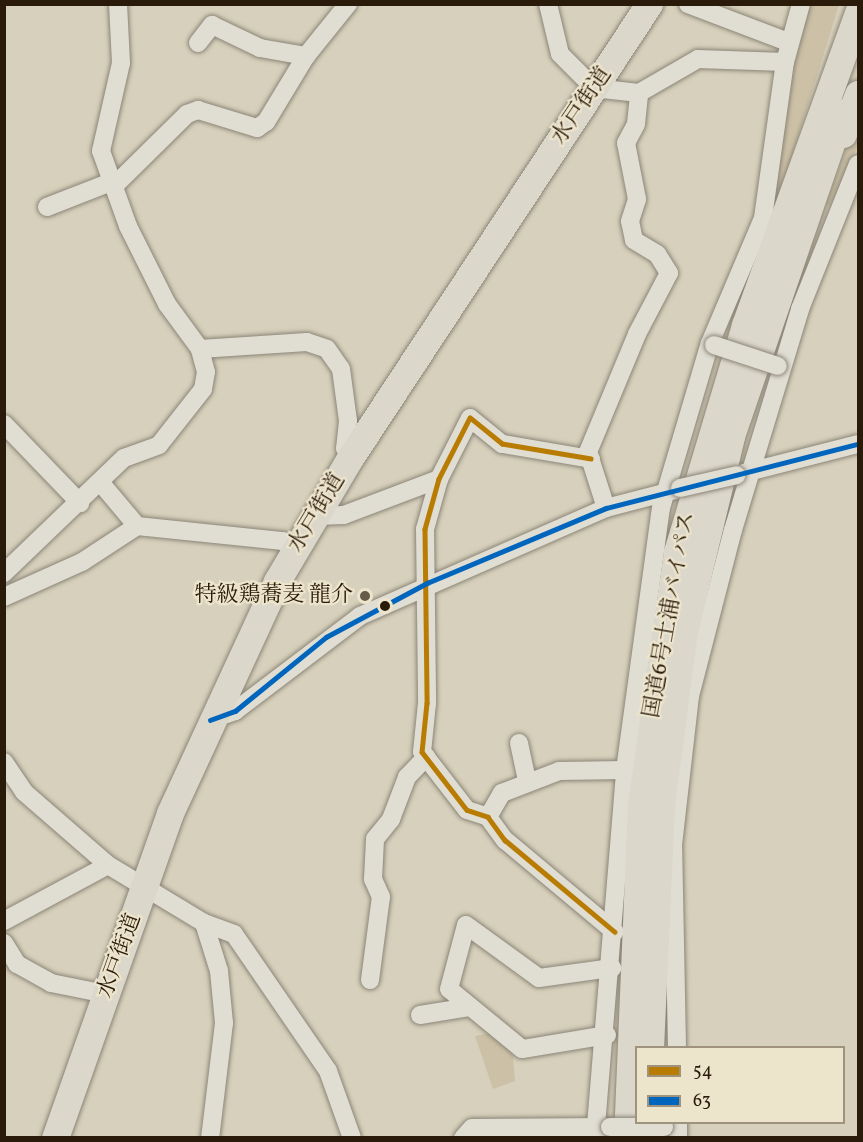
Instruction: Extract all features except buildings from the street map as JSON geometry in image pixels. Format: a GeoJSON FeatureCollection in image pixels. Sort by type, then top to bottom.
{"type":"FeatureCollection","features":[{"type":"Feature","properties":{"kind":"highway","name":"水戸街道"},"geometry":{"type":"LineString","coordinates":[[55,1137],[144,888],[209,720],[295,550],[351,458],[649,4]]}},
{"type":"Feature","properties":{"kind":"highway"},"geometry":{"type":"LineString","coordinates":[[785,212],[846,4]]}},
{"type":"Feature","properties":{"kind":"highway","name":"国道6号土浦バイパス"},"geometry":{"type":"LineString","coordinates":[[606,1132],[663,628],[710,430],[785,212],[858,12]]}},
{"type":"Feature","properties":{"kind":"highway","name":"国道6号土浦バイパス"},"geometry":{"type":"LineString","coordinates":[[650,1046],[661,805],[684,631],[731,436],[858,64]]}},
{"type":"Feature","properties":{"kind":"highway"},"geometry":{"type":"LineString","coordinates":[[818,179],[858,94]]}},
{"type":"Feature","properties":{"kind":"street"},"geometry":{"type":"LineString","coordinates":[[4,573],[80,503],[124,458],[159,445],[178,427],[203,389],[206,372],[200,350],[167,304],[112,184],[101,151],[121,63],[118,4]]}},
{"type":"Feature","properties":{"kind":"street"},"geometry":{"type":"LineString","coordinates":[[47,207],[112,184],[187,114],[198,110],[256,128],[284,97],[306,56],[348,4]]}},
{"type":"Feature","properties":{"kind":"street"},"geometry":{"type":"LineString","coordinates":[[548,4],[560,54],[594,88],[639,93],[698,59],[785,62]]}},
{"type":"Feature","properties":{"kind":"street"},"geometry":{"type":"LineString","coordinates":[[688,4],[788,42]]}},
{"type":"Feature","properties":{"kind":"street"},"geometry":{"type":"LineString","coordinates":[[606,1132],[607,1035],[625,770],[673,491],[712,344],[763,218],[788,42],[801,4]]}},
{"type":"Feature","properties":{"kind":"street"},"geometry":{"type":"LineString","coordinates":[[198,43],[212,24],[260,48],[306,56]]}},
{"type":"Feature","properties":{"kind":"street"},"geometry":{"type":"LineString","coordinates":[[606,508],[588,452],[637,334],[669,273],[657,254],[634,240],[630,221],[637,199],[626,143],[636,124],[639,93]]}},
{"type":"Feature","properties":{"kind":"street"},"geometry":{"type":"LineString","coordinates":[[677,1046],[673,845],[690,696],[744,473],[800,309],[858,164]]}},
{"type":"Feature","properties":{"kind":"street"},"geometry":{"type":"LineString","coordinates":[[200,350],[307,342],[327,349],[341,369],[348,421],[345,448],[351,458]]}},
{"type":"Feature","properties":{"kind":"street"},"geometry":{"type":"LineString","coordinates":[[712,344],[782,367]]}},
{"type":"Feature","properties":{"kind":"street"},"geometry":{"type":"LineString","coordinates":[[591,459],[502,444],[470,418],[439,479],[425,530],[426,757],[467,810],[488,817],[504,840],[615,932]]}},
{"type":"Feature","properties":{"kind":"street"},"geometry":{"type":"LineString","coordinates":[[4,424],[80,503]]}},
{"type":"Feature","properties":{"kind":"street"},"geometry":{"type":"LineString","coordinates":[[209,720],[224,719],[326,637],[427,583],[606,508],[858,444]]}},
{"type":"Feature","properties":{"kind":"street"},"geometry":{"type":"LineString","coordinates":[[315,516],[344,515],[439,479]]}},
{"type":"Feature","properties":{"kind":"street"},"geometry":{"type":"LineString","coordinates":[[100,482],[137,526]]}},
{"type":"Feature","properties":{"kind":"street"},"geometry":{"type":"LineString","coordinates":[[4,597],[81,562],[137,526],[283,541],[295,550]]}},
{"type":"Feature","properties":{"kind":"street"},"geometry":{"type":"LineString","coordinates":[[228,679],[239,691],[256,695]]}},
{"type":"Feature","properties":{"kind":"street"},"geometry":{"type":"LineString","coordinates":[[519,743],[527,783]]}},
{"type":"Feature","properties":{"kind":"street"},"geometry":{"type":"LineString","coordinates":[[370,980],[381,897],[373,879],[375,839],[391,819],[407,777],[426,757]]}},
{"type":"Feature","properties":{"kind":"street"},"geometry":{"type":"LineString","coordinates":[[4,762],[24,792],[108,865],[204,923],[234,934],[281,999],[328,1071],[352,1137]]}},
{"type":"Feature","properties":{"kind":"street"},"geometry":{"type":"LineString","coordinates":[[488,817],[502,793],[559,771],[625,770]]}},
{"type":"Feature","properties":{"kind":"street"},"geometry":{"type":"LineString","coordinates":[[4,921],[108,865]]}},
{"type":"Feature","properties":{"kind":"street"},"geometry":{"type":"LineString","coordinates":[[204,923],[219,971],[224,1023],[210,1137]]}},
{"type":"Feature","properties":{"kind":"street"},"geometry":{"type":"LineString","coordinates":[[607,1035],[522,1049],[449,989],[466,925],[539,978],[612,968]]}},
{"type":"Feature","properties":{"kind":"street"},"geometry":{"type":"LineString","coordinates":[[4,943],[17,964],[51,983],[106,993]]}},
{"type":"Feature","properties":{"kind":"street"},"geometry":{"type":"LineString","coordinates":[[420,1015],[470,1007]]}},
{"type":"Feature","properties":{"kind":"street"},"geometry":{"type":"LineString","coordinates":[[463,1137],[472,1128],[606,1132],[666,1129]]}},
{"type":"Feature","properties":{"kind":"shaded area"},"geometry":{"type":"Polygon","coordinates":[[[809,5],[839,5],[771,223],[796,46],[809,5]]]}},
{"type":"Feature","properties":{"kind":"shaded area"},"geometry":{"type":"Polygon","coordinates":[[[858,119],[858,146],[830,206],[826,204],[858,119]]]}},
{"type":"Feature","properties":{"kind":"shaded area"},"geometry":{"type":"Polygon","coordinates":[[[495,1032],[512,1045],[515,1081],[493,1089],[475,1036],[495,1032]]]}},
{"type":"Feature","properties":{"kind":"transit line","name":"54"},"geometry":{"type":"LineString","coordinates":[[591,459],[502,444],[470,418],[439,479],[425,529],[427,703],[422,752],[467,810],[488,817],[505,840],[615,932]]}},
{"type":"Feature","properties":{"kind":"transit line","name":"63"},"geometry":{"type":"LineString","coordinates":[[210,720],[235,711],[326,637],[427,583],[606,508],[858,444]]}},
{"type":"Feature","properties":{"kind":"place","name":"特級鶏蕎麦 龍介"},"geometry":{"type":"Point","coordinates":[365,596]}}]}
